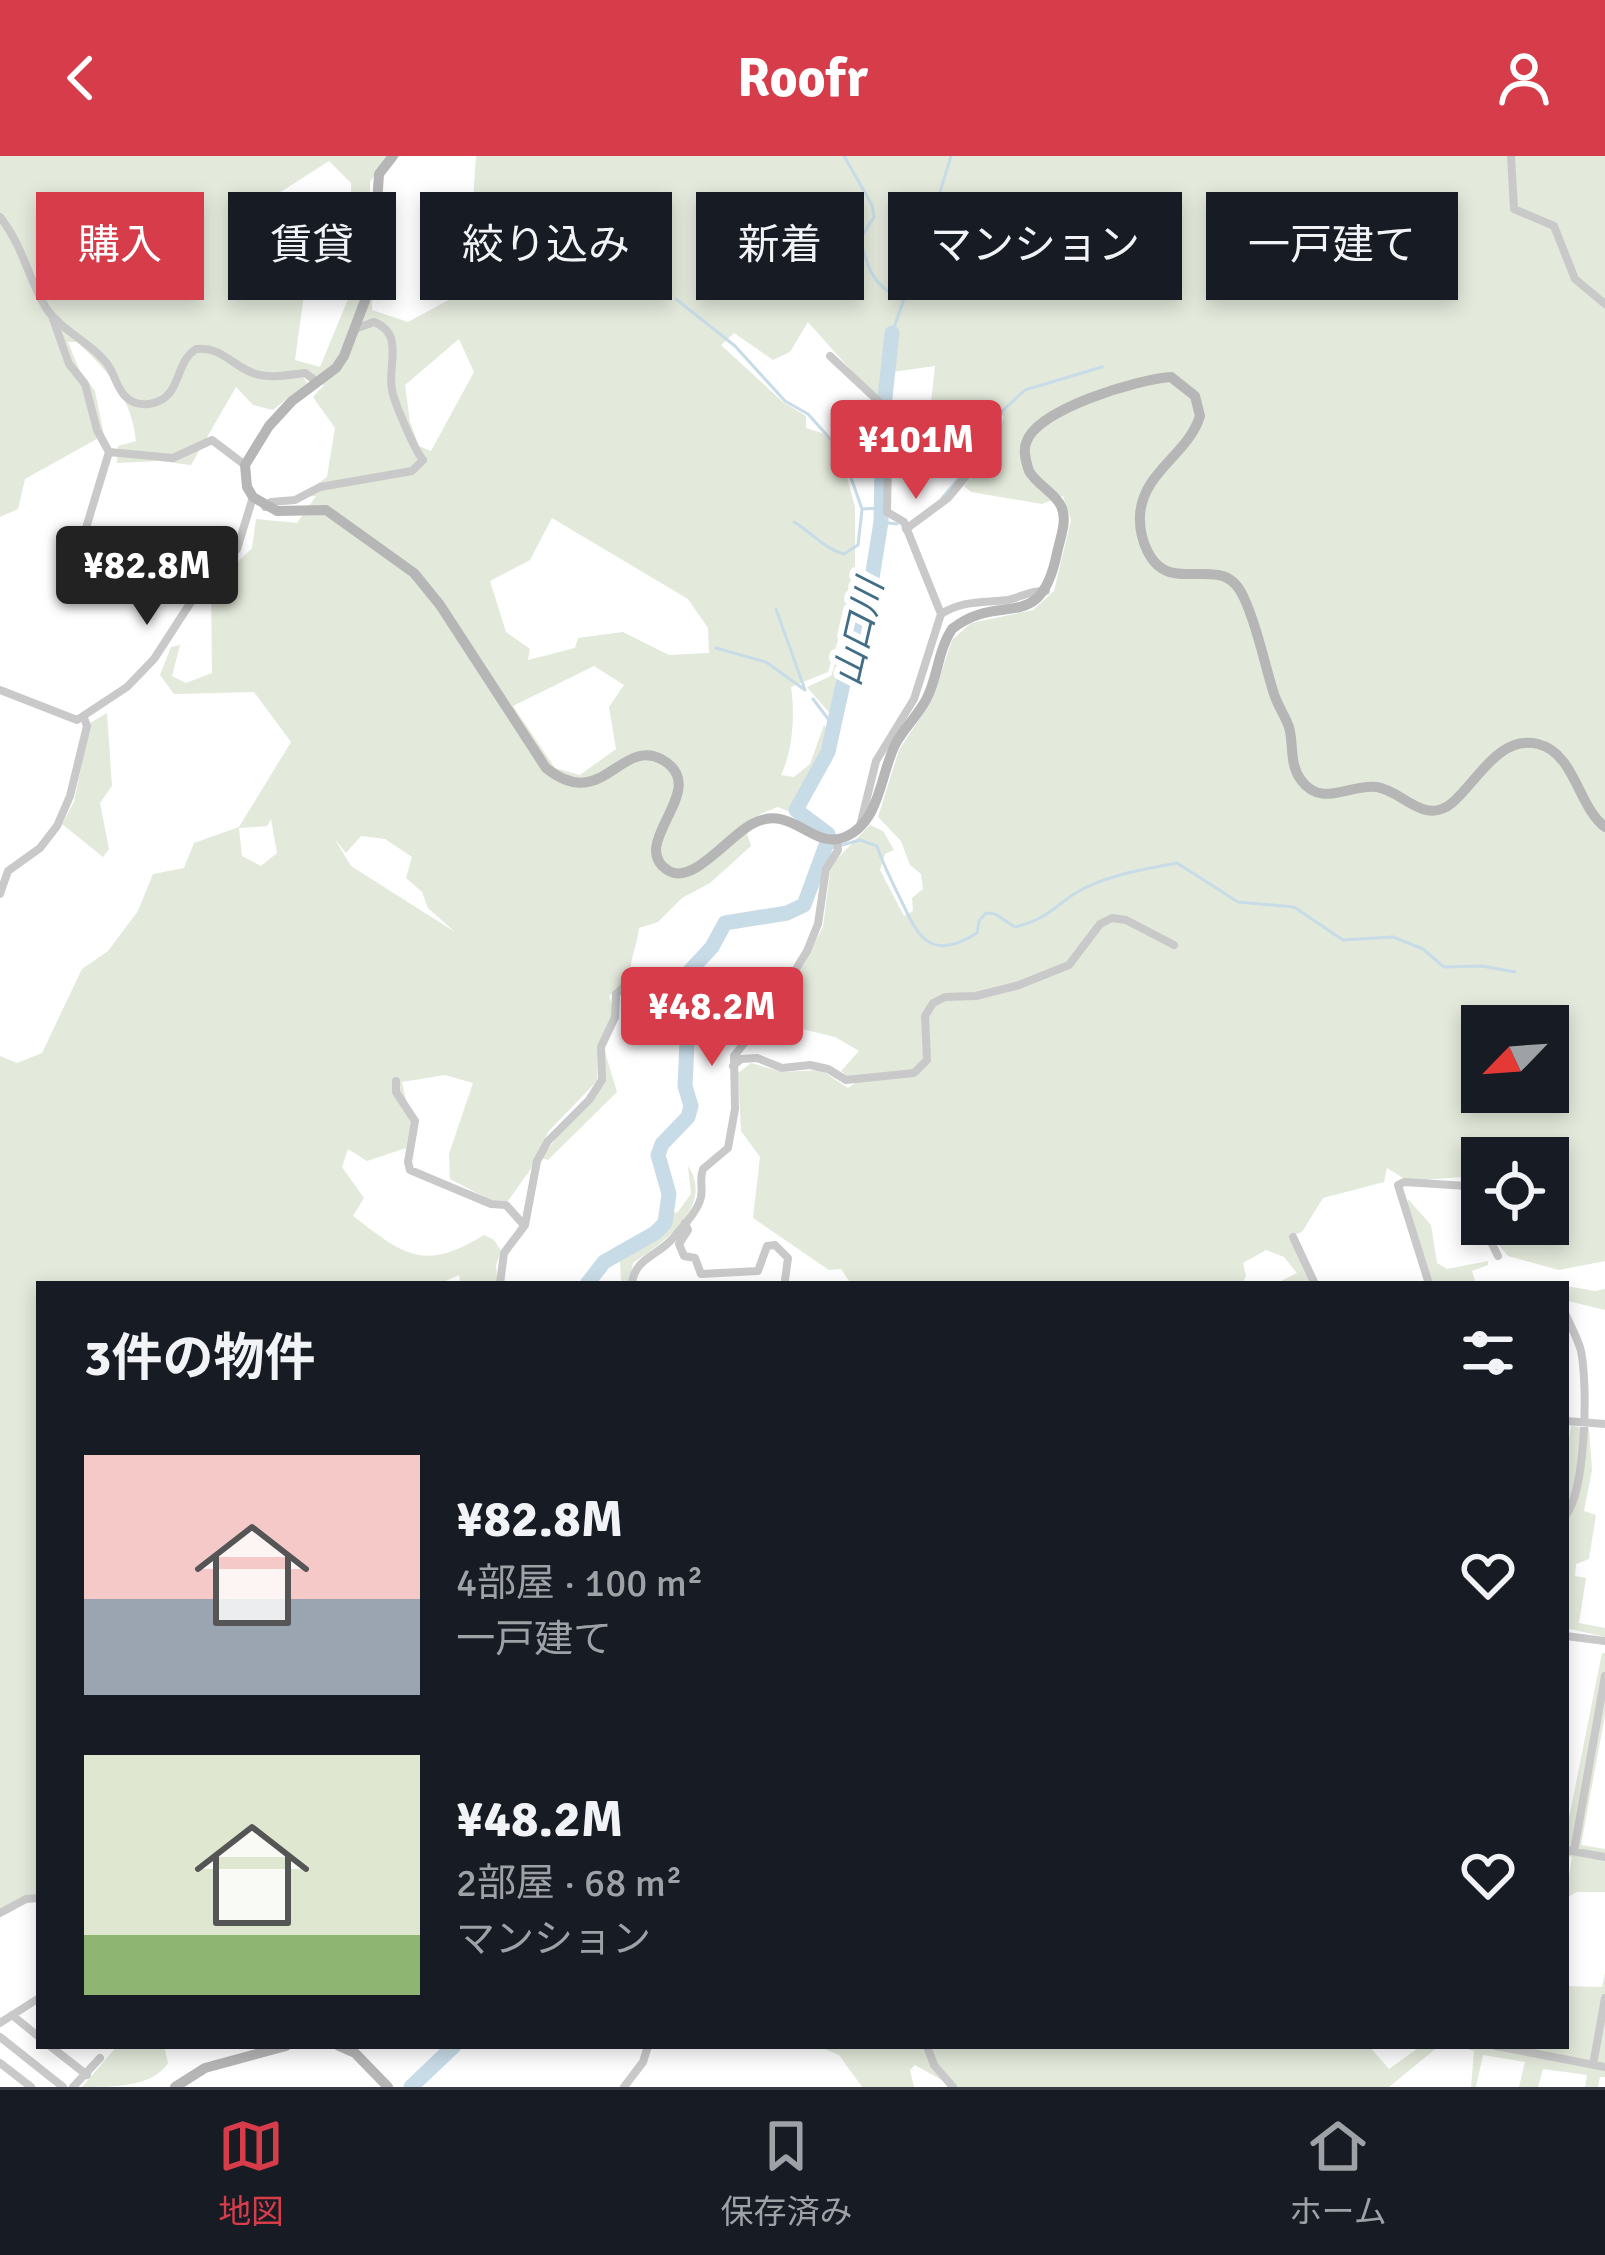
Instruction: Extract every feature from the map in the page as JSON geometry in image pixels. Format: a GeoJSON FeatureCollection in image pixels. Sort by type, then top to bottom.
{"type":"FeatureCollection","features":[{"type":"Feature","properties":{"kind":"street"},"geometry":{"type":"LineString","coordinates":[[393,156],[379,174],[375,190],[376,259],[344,356],[269,426],[245,464],[244,476],[253,497],[277,511],[326,510],[414,573],[546,768],[560,780],[577,785],[601,780],[632,759],[647,755],[672,767],[679,796],[657,838],[657,856],[666,870],[682,875],[694,870],[750,825],[770,817],[787,819],[837,844]]}},
{"type":"Feature","properties":{"kind":"street"},"geometry":{"type":"LineString","coordinates":[[1511,156],[1514,209],[1554,226],[1576,279],[1605,304]]}},
{"type":"Feature","properties":{"kind":"street"},"geometry":{"type":"LineString","coordinates":[[0,217],[26,258],[69,364],[86,384],[97,430],[109,452],[69,584]]}},
{"type":"Feature","properties":{"kind":"street"},"geometry":{"type":"LineString","coordinates":[[52,315],[96,351],[127,399],[136,403],[163,400],[176,382],[182,361],[196,349],[216,350],[248,372],[305,374],[318,383]]}},
{"type":"Feature","properties":{"kind":"street"},"geometry":{"type":"LineString","coordinates":[[265,506],[295,500],[320,487],[412,471],[423,460],[392,390],[390,334],[374,322],[355,329]]}},
{"type":"Feature","properties":{"kind":"street"},"geometry":{"type":"LineString","coordinates":[[830,356],[890,410],[886,512],[902,519],[941,614],[914,699],[876,761],[860,828]]}},
{"type":"Feature","properties":{"kind":"street"},"geometry":{"type":"LineString","coordinates":[[632,1281],[640,1263],[665,1246],[685,1222],[700,1200],[703,1169],[728,1148],[735,1109],[733,1066],[739,1048],[772,1008],[807,951],[821,912],[826,869],[837,844],[860,828],[875,803],[894,747],[929,693],[945,639],[952,629],[976,616],[1026,606],[1047,591],[1064,520],[1054,496],[1029,471],[1026,442],[1033,431],[1068,408],[1155,378],[1179,379],[1195,396],[1200,416],[1189,438],[1144,492],[1143,541],[1155,563],[1167,571],[1216,572],[1241,591],[1278,708],[1290,730],[1295,768],[1306,785],[1333,795],[1355,788],[1384,788],[1418,808],[1440,809],[1451,804],[1498,756],[1523,743],[1534,743],[1556,754],[1595,820],[1605,827]]}},
{"type":"Feature","properties":{"kind":"street"},"geometry":{"type":"LineString","coordinates":[[906,530],[948,498],[983,456],[982,448],[991,436]]}},
{"type":"Feature","properties":{"kind":"street"},"geometry":{"type":"LineString","coordinates":[[109,452],[173,458],[212,440],[245,464]]}},
{"type":"Feature","properties":{"kind":"street"},"geometry":{"type":"LineString","coordinates":[[0,690],[64,717],[84,718],[127,687],[154,659],[202,585],[237,549],[253,497]]}},
{"type":"Feature","properties":{"kind":"street"},"geometry":{"type":"LineString","coordinates":[[941,614],[970,602],[1047,591]]}},
{"type":"Feature","properties":{"kind":"street"},"geometry":{"type":"LineString","coordinates":[[0,894],[4,868],[40,848],[57,826],[70,796],[87,726],[84,718]]}},
{"type":"Feature","properties":{"kind":"street"},"geometry":{"type":"LineString","coordinates":[[733,1066],[741,1059],[757,1058],[782,1069],[810,1065],[828,1069],[846,1080],[914,1073],[927,1060],[925,1016],[944,997],[976,996],[1019,986],[1069,965],[1100,923],[1112,918],[1126,920],[1174,945]]}},
{"type":"Feature","properties":{"kind":"street"},"geometry":{"type":"LineString","coordinates":[[500,1281],[504,1253],[524,1225],[537,1161],[548,1141],[598,1090],[601,1047],[615,1017],[616,994],[625,986]]}},
{"type":"Feature","properties":{"kind":"street"},"geometry":{"type":"LineString","coordinates":[[396,1081],[396,1092],[415,1121],[407,1162],[410,1170],[491,1204],[506,1205],[524,1225]]}},
{"type":"Feature","properties":{"kind":"street"},"geometry":{"type":"LineString","coordinates":[[1428,1281],[1399,1185],[1461,1186]]}},
{"type":"Feature","properties":{"kind":"street"},"geometry":{"type":"LineString","coordinates":[[685,1222],[688,1230],[680,1244],[684,1256],[695,1258],[701,1274],[758,1271],[767,1246],[775,1245],[788,1258],[785,1280]]}},
{"type":"Feature","properties":{"kind":"street"},"geometry":{"type":"LineString","coordinates":[[1293,1237],[1314,1281]]}},
{"type":"Feature","properties":{"kind":"street"},"geometry":{"type":"LineString","coordinates":[[1492,1245],[1498,1256]]}},
{"type":"Feature","properties":{"kind":"street"},"geometry":{"type":"LineString","coordinates":[[1569,1322],[1580,1347],[1583,1420],[1581,1474],[1569,1507]]}},
{"type":"Feature","properties":{"kind":"street"},"geometry":{"type":"LineString","coordinates":[[1569,1420],[1605,1424]]}},
{"type":"Feature","properties":{"kind":"street"},"geometry":{"type":"LineString","coordinates":[[1569,1636],[1605,1641]]}},
{"type":"Feature","properties":{"kind":"street"},"geometry":{"type":"LineString","coordinates":[[1605,1676],[1570,1851],[1605,1857]]}},
{"type":"Feature","properties":{"kind":"street"},"geometry":{"type":"LineString","coordinates":[[0,1913],[36,1898]]}},
{"type":"Feature","properties":{"kind":"street"},"geometry":{"type":"LineString","coordinates":[[1593,2065],[1605,1998]]}},
{"type":"Feature","properties":{"kind":"street"},"geometry":{"type":"LineString","coordinates":[[0,2023],[36,2001]]}},
{"type":"Feature","properties":{"kind":"street"},"geometry":{"type":"LineString","coordinates":[[12,2015],[36,2035]]}},
{"type":"Feature","properties":{"kind":"street"},"geometry":{"type":"LineString","coordinates":[[0,2037],[63,2087]]}},
{"type":"Feature","properties":{"kind":"street"},"geometry":{"type":"LineString","coordinates":[[54,2049],[87,2075]]}},
{"type":"Feature","properties":{"kind":"street"},"geometry":{"type":"LineString","coordinates":[[176,2087],[205,2068],[275,2049]]}},
{"type":"Feature","properties":{"kind":"street"},"geometry":{"type":"LineString","coordinates":[[345,2049],[388,2087]]}},
{"type":"Feature","properties":{"kind":"street"},"geometry":{"type":"LineString","coordinates":[[624,2087],[647,2049]]}},
{"type":"Feature","properties":{"kind":"street"},"geometry":{"type":"LineString","coordinates":[[928,2049],[934,2065],[953,2087]]}},
{"type":"Feature","properties":{"kind":"street"},"geometry":{"type":"LineString","coordinates":[[1511,2049],[1605,2067]]}},
{"type":"Feature","properties":{"kind":"street"},"geometry":{"type":"LineString","coordinates":[[74,2087],[100,2057]]}},
{"type":"Feature","properties":{"kind":"street"},"geometry":{"type":"LineString","coordinates":[[0,2062],[32,2087]]}},
{"type":"Feature","properties":{"kind":"shaded area"},"geometry":{"type":"Polygon","coordinates":[[[0,156],[401,156],[380,167],[370,182],[370,192],[351,192],[351,183],[329,161],[281,192],[228,192],[228,300],[303,300],[295,360],[320,367],[348,300],[372,300],[372,310],[408,322],[449,300],[672,300],[672,192],[474,192],[476,156],[1605,156],[1605,1261],[1559,1270],[1508,1256],[1499,1245],[1569,1245],[1569,1137],[1461,1137],[1461,1177],[1408,1181],[1387,1168],[1384,1182],[1323,1198],[1302,1232],[1290,1236],[1310,1281],[1281,1281],[1297,1273],[1284,1257],[1266,1250],[1243,1263],[1244,1281],[849,1281],[841,1269],[829,1270],[753,1218],[760,1157],[741,1131],[738,1073],[751,1063],[782,1072],[821,1070],[848,1088],[855,1083],[841,1071],[859,1051],[835,1037],[782,1024],[777,1011],[823,927],[831,865],[870,825],[883,831],[894,850],[885,854],[880,870],[904,916],[913,911],[912,898],[923,889],[921,874],[910,865],[901,841],[878,817],[899,750],[932,700],[952,640],[971,623],[1033,610],[1054,591],[1071,520],[1063,496],[1042,504],[971,492],[964,486],[989,456],[1004,417],[993,406],[941,418],[931,402],[935,366],[892,372],[890,400],[873,395],[808,322],[790,352],[773,360],[734,333],[721,345],[783,402],[806,416],[806,428],[825,434],[841,455],[855,507],[855,587],[828,672],[791,687],[792,732],[781,775],[794,777],[810,764],[824,725],[830,733],[822,753],[790,812],[778,807],[760,814],[747,834],[751,846],[658,922],[639,928],[631,978],[609,996],[614,1012],[598,1048],[597,1081],[548,1132],[508,1201],[490,1200],[450,1179],[449,1154],[473,1083],[445,1075],[402,1082],[411,1124],[406,1148],[367,1161],[348,1149],[342,1167],[364,1198],[353,1216],[414,1254],[445,1253],[484,1235],[501,1251],[498,1281],[460,1281],[459,1275],[446,1281],[36,1281],[36,1897],[0,1912],[0,1056],[17,1063],[42,1053],[82,969],[108,951],[138,911],[153,874],[184,868],[194,843],[239,827],[291,742],[254,692],[174,694],[160,675],[171,647],[180,645],[172,676],[186,683],[212,673],[211,588],[252,548],[256,519],[297,523],[316,496],[299,497],[327,477],[335,428],[313,397],[324,385],[300,372],[307,383],[273,410],[253,405],[236,387],[191,465],[117,463],[118,446],[136,441],[129,411],[99,364],[77,342],[68,342],[95,391],[104,435],[25,479],[18,509],[0,517],[0,156]],[[459,339],[405,385],[419,446],[431,451],[474,372],[459,339]],[[552,518],[530,560],[490,581],[506,632],[530,649],[528,660],[575,648],[578,638],[623,632],[669,655],[709,653],[708,628],[688,599],[552,518]],[[594,666],[513,706],[555,768],[580,775],[616,749],[609,707],[624,685],[594,666]],[[271,819],[267,826],[239,828],[242,856],[261,866],[277,853],[271,819]],[[361,836],[346,853],[334,838],[351,866],[455,932],[428,908],[422,892],[406,878],[412,857],[385,839],[361,836]]]}},
{"type":"Feature","properties":{"kind":"shaded area"},"geometry":{"type":"Polygon","coordinates":[[[866,584],[840,670],[833,717],[807,687],[831,676],[860,586],[866,584]]]}},
{"type":"Feature","properties":{"kind":"shaded area"},"geometry":{"type":"Polygon","coordinates":[[[107,713],[112,786],[100,803],[109,849],[103,857],[62,824],[74,802],[90,723],[107,713]]]}},
{"type":"Feature","properties":{"kind":"shaded area"},"geometry":{"type":"Polygon","coordinates":[[[605,1052],[617,1092],[548,1160],[542,1158],[604,1085],[605,1052]]]}},
{"type":"Feature","properties":{"kind":"shaded area"},"geometry":{"type":"Polygon","coordinates":[[[688,1166],[695,1181],[691,1209],[671,1234],[633,1263],[630,1281],[621,1281],[620,1261],[658,1234],[672,1211],[677,1213],[691,1194],[688,1166]]]}},
{"type":"Feature","properties":{"kind":"shaded area"},"geometry":{"type":"Polygon","coordinates":[[[1408,1199],[1431,1225],[1437,1263],[1447,1269],[1488,1261],[1472,1271],[1475,1281],[1431,1281],[1406,1206],[1408,1199]]]}},
{"type":"Feature","properties":{"kind":"shaded area"},"geometry":{"type":"Polygon","coordinates":[[[1569,1287],[1605,1289],[1605,1310],[1569,1301],[1569,1287]]]}},
{"type":"Feature","properties":{"kind":"shaded area"},"geometry":{"type":"Polygon","coordinates":[[[1571,1426],[1589,1428],[1592,1470],[1584,1511],[1596,1515],[1589,1559],[1576,1564],[1575,1576],[1586,1578],[1579,1623],[1605,1628],[1605,1637],[1569,1629],[1571,1426]]]}},
{"type":"Feature","properties":{"kind":"shaded area"},"geometry":{"type":"Polygon","coordinates":[[[1605,1653],[1605,1715],[1581,1845],[1605,1849],[1605,1892],[1569,1896],[1569,1818],[1605,1653]]]}},
{"type":"Feature","properties":{"kind":"shaded area"},"geometry":{"type":"Polygon","coordinates":[[[1605,1973],[1605,2077],[1600,2077],[1598,2087],[1585,2087],[1587,2075],[1543,2069],[1538,2087],[1519,2087],[1525,2062],[1483,2055],[1476,2087],[1471,2087],[1474,2051],[1467,2049],[1569,2049],[1569,1986],[1602,1987],[1605,1973]]]}},
{"type":"Feature","properties":{"kind":"shaded area"},"geometry":{"type":"Polygon","coordinates":[[[114,2049],[165,2049],[168,2063],[152,2077],[119,2086],[82,2087],[114,2049]]]}},
{"type":"Feature","properties":{"kind":"shaded area"},"geometry":{"type":"Polygon","coordinates":[[[825,2049],[1372,2049],[1389,2069],[1417,2049],[1435,2049],[1389,2087],[954,2087],[915,2065],[910,2070],[914,2087],[862,2087],[839,2055],[825,2049]]]}},
{"type":"Feature","properties":{"kind":"waterway"},"geometry":{"type":"LineString","coordinates":[[844,156],[872,205],[874,217],[860,239],[869,267],[888,291]]}},
{"type":"Feature","properties":{"kind":"waterway"},"geometry":{"type":"LineString","coordinates":[[892,333],[904,299],[923,289],[925,241],[951,156]]}},
{"type":"Feature","properties":{"kind":"waterway"},"geometry":{"type":"LineString","coordinates":[[676,299],[735,346],[785,401],[808,414],[842,452],[862,509],[882,508]]}},
{"type":"Feature","properties":{"kind":"waterway","name":"山口川"},"geometry":{"type":"LineString","coordinates":[[828,834],[796,810],[828,752],[845,675],[867,609],[881,522],[883,416],[892,333]]}},
{"type":"Feature","properties":{"kind":"waterway"},"geometry":{"type":"LineString","coordinates":[[989,446],[998,431],[1000,413],[1025,390],[1102,367]]}},
{"type":"Feature","properties":{"kind":"waterway"},"geometry":{"type":"LineString","coordinates":[[942,498],[979,455]]}},
{"type":"Feature","properties":{"kind":"waterway"},"geometry":{"type":"LineString","coordinates":[[794,522],[844,554],[858,545],[862,510]]}},
{"type":"Feature","properties":{"kind":"waterway"},"geometry":{"type":"LineString","coordinates":[[881,522],[897,524]]}},
{"type":"Feature","properties":{"kind":"waterway"},"geometry":{"type":"LineString","coordinates":[[716,648],[766,662],[805,690],[776,609]]}},
{"type":"Feature","properties":{"kind":"waterway"},"geometry":{"type":"LineString","coordinates":[[813,699],[835,728]]}},
{"type":"Feature","properties":{"kind":"waterway"},"geometry":{"type":"LineString","coordinates":[[824,850],[860,840],[877,846],[909,917],[933,944],[945,946],[977,933],[986,913],[1015,927],[1040,918],[1097,882],[1177,863],[1238,902],[1294,907],[1343,940],[1393,937],[1423,949],[1444,967],[1482,966],[1515,972]]}},
{"type":"Feature","properties":{"kind":"waterway","name":"山口川"},"geometry":{"type":"LineString","coordinates":[[589,1281],[604,1262],[665,1223],[669,1194],[658,1155],[662,1144],[688,1117],[691,1106],[685,1086],[687,1042],[676,1010],[687,974],[712,947],[725,923],[787,913],[804,905],[826,845]]}},
{"type":"Feature","properties":{"kind":"waterway","name":"山口川"},"geometry":{"type":"LineString","coordinates":[[411,2087],[451,2049]]}}]}
